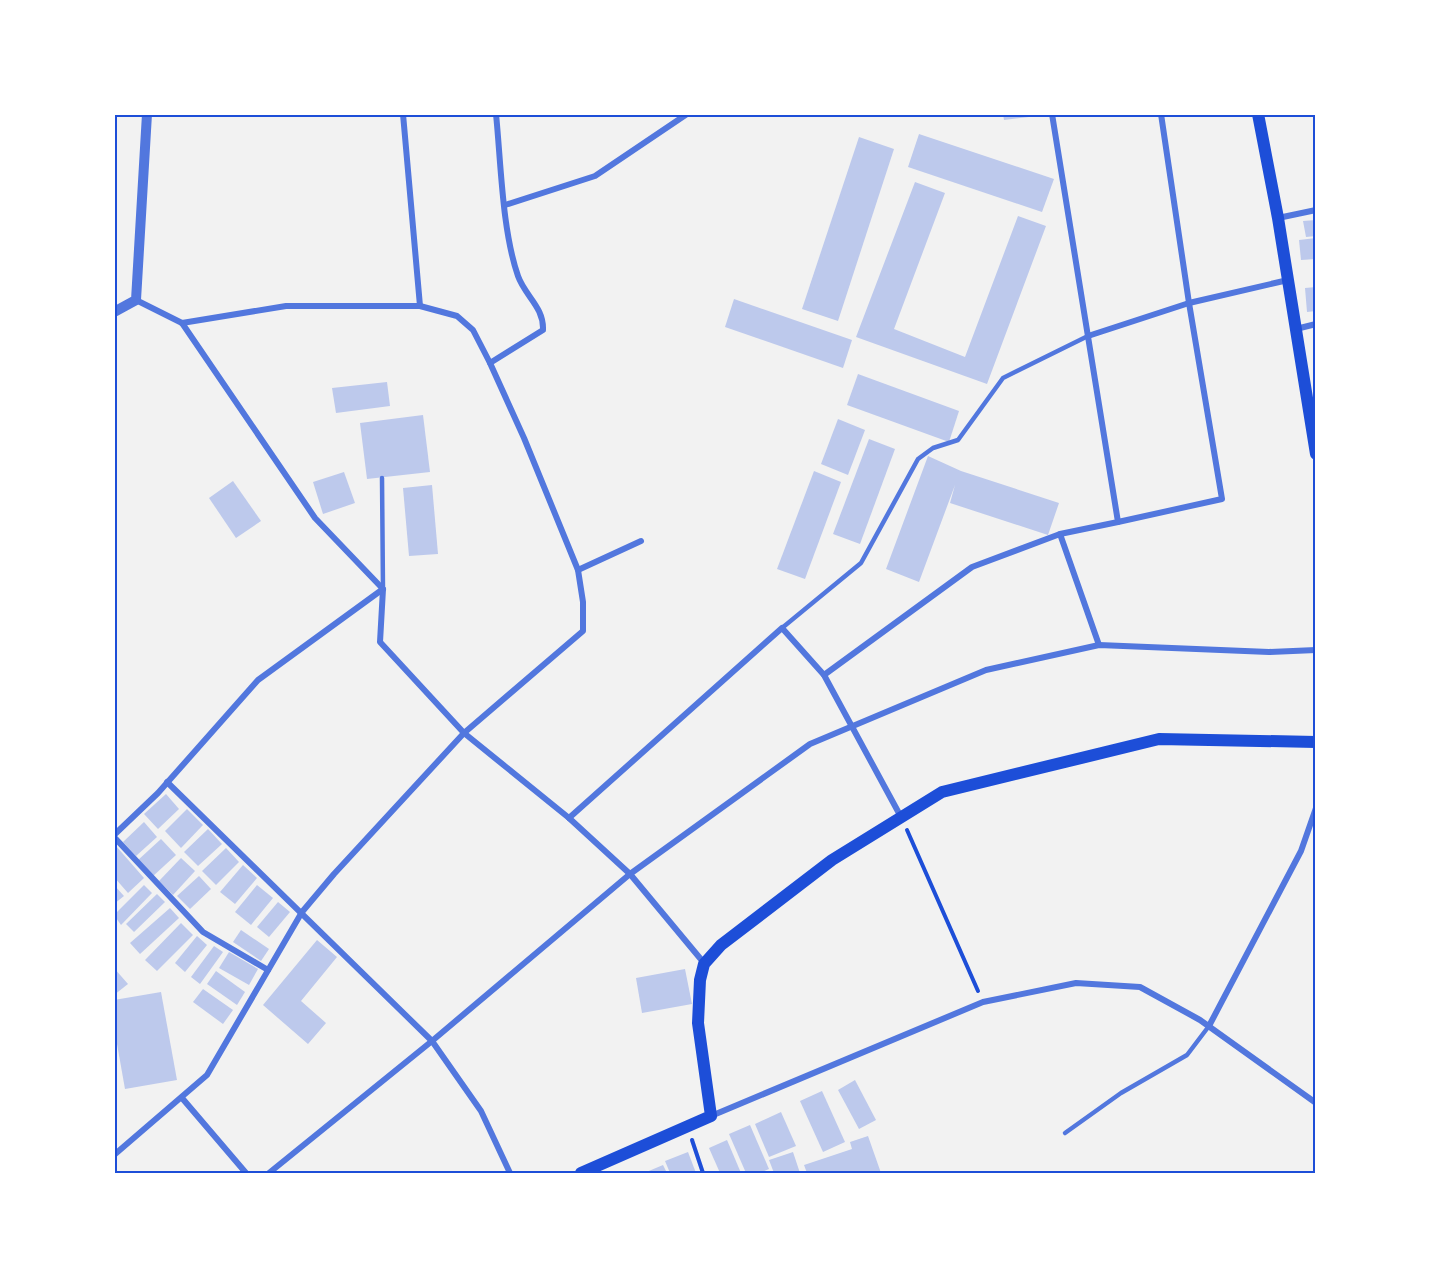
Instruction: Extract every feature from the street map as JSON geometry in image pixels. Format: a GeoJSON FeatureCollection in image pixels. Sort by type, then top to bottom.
{"type":"FeatureCollection","features":[{"type":"Feature","properties":{"kind":"main road"},"geometry":{"type":"LineString","coordinates":[[1258,114],[1278,219],[1316,454]]}},
{"type":"Feature","properties":{"kind":"main road"},"geometry":{"type":"LineString","coordinates":[[581,1173],[711,1116],[698,1023],[700,980],[705,964],[721,945],[832,860],[942,792],[1159,739],[1316,742]]}},
{"type":"Feature","properties":{"kind":"street"},"geometry":{"type":"LineString","coordinates":[[136,300],[147,114]]}},
{"type":"Feature","properties":{"kind":"street"},"geometry":{"type":"LineString","coordinates":[[403,114],[420,306]]}},
{"type":"Feature","properties":{"kind":"street"},"geometry":{"type":"LineString","coordinates":[[490,363],[543,330],[544,317],[519,278],[505,205],[496,114]]}},
{"type":"Feature","properties":{"kind":"street"},"geometry":{"type":"LineString","coordinates":[[505,205],[595,176],[687,114]]}},
{"type":"Feature","properties":{"kind":"street"},"geometry":{"type":"LineString","coordinates":[[1052,114],[1118,522]]}},
{"type":"Feature","properties":{"kind":"street"},"geometry":{"type":"LineString","coordinates":[[824,675],[972,567],[1060,534],[1222,499],[1189,303],[1161,114]]}},
{"type":"Feature","properties":{"kind":"street"},"geometry":{"type":"LineString","coordinates":[[1278,219],[1316,210]]}},
{"type":"Feature","properties":{"kind":"street"},"geometry":{"type":"LineString","coordinates":[[1088,336],[1189,303],[1288,280]]}},
{"type":"Feature","properties":{"kind":"street"},"geometry":{"type":"LineString","coordinates":[[114,312],[136,300]]}},
{"type":"Feature","properties":{"kind":"street"},"geometry":{"type":"LineString","coordinates":[[136,300],[182,323],[315,518],[383,589],[380,642],[464,733],[569,818],[630,874],[705,964]]}},
{"type":"Feature","properties":{"kind":"street"},"geometry":{"type":"LineString","coordinates":[[114,1155],[207,1075],[302,912],[464,733],[583,631],[583,602],[578,570],[524,438],[490,363],[473,330],[457,316],[420,306],[286,306],[182,323]]}},
{"type":"Feature","properties":{"kind":"street"},"geometry":{"type":"LineString","coordinates":[[1296,329],[1316,324]]}},
{"type":"Feature","properties":{"kind":"street"},"geometry":{"type":"LineString","coordinates":[[1060,534],[1099,645]]}},
{"type":"Feature","properties":{"kind":"street"},"geometry":{"type":"LineString","coordinates":[[578,570],[641,541]]}},
{"type":"Feature","properties":{"kind":"street"},"geometry":{"type":"LineString","coordinates":[[268,970],[203,932],[114,836],[167,782],[258,680],[383,589]]}},
{"type":"Feature","properties":{"kind":"street"},"geometry":{"type":"LineString","coordinates":[[569,818],[782,628],[824,675],[901,818]]}},
{"type":"Feature","properties":{"kind":"street"},"geometry":{"type":"LineString","coordinates":[[269,1173],[432,1041],[630,874],[810,744],[986,670],[1099,645],[1269,652],[1316,650]]}},
{"type":"Feature","properties":{"kind":"street"},"geometry":{"type":"LineString","coordinates":[[167,782],[432,1041],[481,1111],[510,1173]]}},
{"type":"Feature","properties":{"kind":"street"},"geometry":{"type":"LineString","coordinates":[[1209,1026],[1301,851],[1315,812]]}},
{"type":"Feature","properties":{"kind":"street"},"geometry":{"type":"LineString","coordinates":[[711,1116],[983,1002],[1076,983],[1140,987],[1209,1026],[1316,1103]]}},
{"type":"Feature","properties":{"kind":"street"},"geometry":{"type":"LineString","coordinates":[[182,1098],[246,1173]]}},
{"type":"Feature","properties":{"kind":"lane"},"geometry":{"type":"LineString","coordinates":[[782,628],[861,563],[918,459],[933,448],[958,440],[1003,378],[1088,336]]}},
{"type":"Feature","properties":{"kind":"lane"},"geometry":{"type":"LineString","coordinates":[[382,478],[383,589]]}},
{"type":"Feature","properties":{"kind":"lane"},"geometry":{"type":"LineString","coordinates":[[1065,1133],[1121,1093],[1187,1055],[1209,1026]]}},
{"type":"Feature","properties":{"kind":"path"},"geometry":{"type":"LineString","coordinates":[[901,818],[983,1002]]}},
{"type":"Feature","properties":{"kind":"path"},"geometry":{"type":"LineString","coordinates":[[687,1126],[703,1173]]}},
{"type":"Feature","properties":{"kind":"building"},"geometry":{"type":"Polygon","coordinates":[[[1003,114],[1029,114],[1029,117],[1004,120],[1003,114]]]}},
{"type":"Feature","properties":{"kind":"building"},"geometry":{"type":"Polygon","coordinates":[[[919,134],[1054,179],[1042,212],[908,167],[919,134]]]}},
{"type":"Feature","properties":{"kind":"building"},"geometry":{"type":"Polygon","coordinates":[[[859,137],[894,149],[838,321],[802,309],[859,137]]]}},
{"type":"Feature","properties":{"kind":"building"},"geometry":{"type":"Polygon","coordinates":[[[915,182],[945,193],[894,329],[965,357],[1018,216],[1046,226],[987,384],[856,337],[915,182]]]}},
{"type":"Feature","properties":{"kind":"building"},"geometry":{"type":"Polygon","coordinates":[[[1316,220],[1316,236],[1306,237],[1303,221],[1316,220]]]}},
{"type":"Feature","properties":{"kind":"building"},"geometry":{"type":"Polygon","coordinates":[[[1316,238],[1316,259],[1301,260],[1299,240],[1316,238]]]}},
{"type":"Feature","properties":{"kind":"building"},"geometry":{"type":"Polygon","coordinates":[[[1316,287],[1316,311],[1307,312],[1305,288],[1316,287]]]}},
{"type":"Feature","properties":{"kind":"building"},"geometry":{"type":"Polygon","coordinates":[[[734,299],[852,340],[843,368],[725,327],[734,299]]]}},
{"type":"Feature","properties":{"kind":"building"},"geometry":{"type":"Polygon","coordinates":[[[858,374],[959,411],[949,442],[847,405],[858,374]]]}},
{"type":"Feature","properties":{"kind":"building"},"geometry":{"type":"Polygon","coordinates":[[[387,382],[390,406],[336,413],[332,388],[387,382]]]}},
{"type":"Feature","properties":{"kind":"building"},"geometry":{"type":"Polygon","coordinates":[[[423,415],[430,472],[367,479],[360,423],[423,415]]]}},
{"type":"Feature","properties":{"kind":"building"},"geometry":{"type":"Polygon","coordinates":[[[838,419],[865,430],[848,475],[821,464],[838,419]]]}},
{"type":"Feature","properties":{"kind":"building"},"geometry":{"type":"Polygon","coordinates":[[[869,439],[895,449],[860,544],[833,534],[869,439]]]}},
{"type":"Feature","properties":{"kind":"building"},"geometry":{"type":"Polygon","coordinates":[[[928,456],[961,471],[1059,503],[1048,535],[950,503],[955,485],[919,582],[886,569],[928,456]]]}},
{"type":"Feature","properties":{"kind":"building"},"geometry":{"type":"Polygon","coordinates":[[[814,471],[841,482],[805,579],[777,569],[814,471]]]}},
{"type":"Feature","properties":{"kind":"building"},"geometry":{"type":"Polygon","coordinates":[[[344,472],[355,503],[323,514],[313,482],[344,472]]]}},
{"type":"Feature","properties":{"kind":"building"},"geometry":{"type":"Polygon","coordinates":[[[233,481],[261,521],[236,538],[209,498],[233,481]]]}},
{"type":"Feature","properties":{"kind":"building"},"geometry":{"type":"Polygon","coordinates":[[[432,485],[438,554],[409,556],[403,488],[432,485]]]}},
{"type":"Feature","properties":{"kind":"building"},"geometry":{"type":"Polygon","coordinates":[[[166,794],[179,809],[158,829],[144,814],[166,794]]]}},
{"type":"Feature","properties":{"kind":"building"},"geometry":{"type":"Polygon","coordinates":[[[187,809],[203,825],[181,848],[165,831],[187,809]]]}},
{"type":"Feature","properties":{"kind":"building"},"geometry":{"type":"Polygon","coordinates":[[[144,822],[157,837],[136,856],[123,842],[144,822]]]}},
{"type":"Feature","properties":{"kind":"building"},"geometry":{"type":"Polygon","coordinates":[[[208,829],[222,844],[198,866],[184,852],[208,829]]]}},
{"type":"Feature","properties":{"kind":"building"},"geometry":{"type":"Polygon","coordinates":[[[161,839],[176,855],[152,877],[137,861],[161,839]]]}},
{"type":"Feature","properties":{"kind":"building"},"geometry":{"type":"Polygon","coordinates":[[[116,846],[144,878],[128,893],[114,877],[116,846]]]}},
{"type":"Feature","properties":{"kind":"building"},"geometry":{"type":"Polygon","coordinates":[[[226,848],[239,862],[216,885],[202,871],[226,848]]]}},
{"type":"Feature","properties":{"kind":"building"},"geometry":{"type":"Polygon","coordinates":[[[181,858],[195,871],[173,895],[159,881],[181,858]]]}},
{"type":"Feature","properties":{"kind":"building"},"geometry":{"type":"Polygon","coordinates":[[[243,865],[257,878],[235,904],[220,892],[243,865]]]}},
{"type":"Feature","properties":{"kind":"building"},"geometry":{"type":"Polygon","coordinates":[[[199,876],[211,889],[190,909],[177,896],[199,876]]]}},
{"type":"Feature","properties":{"kind":"building"},"geometry":{"type":"Polygon","coordinates":[[[114,885],[124,896],[114,904],[114,885]]]}},
{"type":"Feature","properties":{"kind":"building"},"geometry":{"type":"Polygon","coordinates":[[[144,885],[152,893],[121,925],[114,915],[144,885]]]}},
{"type":"Feature","properties":{"kind":"building"},"geometry":{"type":"Polygon","coordinates":[[[257,885],[273,898],[251,925],[235,912],[257,885]]]}},
{"type":"Feature","properties":{"kind":"building"},"geometry":{"type":"Polygon","coordinates":[[[157,894],[165,902],[134,932],[126,924],[157,894]]]}},
{"type":"Feature","properties":{"kind":"building"},"geometry":{"type":"Polygon","coordinates":[[[278,902],[290,912],[269,937],[257,927],[278,902]]]}},
{"type":"Feature","properties":{"kind":"building"},"geometry":{"type":"Polygon","coordinates":[[[170,908],[179,918],[140,954],[130,943],[170,908]]]}},
{"type":"Feature","properties":{"kind":"building"},"geometry":{"type":"Polygon","coordinates":[[[181,923],[193,935],[157,971],[145,960],[181,923]]]}},
{"type":"Feature","properties":{"kind":"building"},"geometry":{"type":"Polygon","coordinates":[[[241,930],[269,949],[261,961],[233,942],[241,930]]]}},
{"type":"Feature","properties":{"kind":"building"},"geometry":{"type":"Polygon","coordinates":[[[197,936],[207,945],[185,972],[175,963],[197,936]]]}},
{"type":"Feature","properties":{"kind":"building"},"geometry":{"type":"Polygon","coordinates":[[[317,940],[337,957],[301,1001],[326,1023],[308,1044],[263,1005],[317,940]]]}},
{"type":"Feature","properties":{"kind":"building"},"geometry":{"type":"Polygon","coordinates":[[[214,946],[223,952],[200,984],[191,977],[214,946]]]}},
{"type":"Feature","properties":{"kind":"building"},"geometry":{"type":"Polygon","coordinates":[[[229,952],[258,969],[249,985],[219,968],[229,952]]]}},
{"type":"Feature","properties":{"kind":"building"},"geometry":{"type":"Polygon","coordinates":[[[114,968],[128,984],[114,995],[114,968]]]}},
{"type":"Feature","properties":{"kind":"building"},"geometry":{"type":"Polygon","coordinates":[[[685,969],[692,1004],[642,1013],[636,978],[685,969]]]}},
{"type":"Feature","properties":{"kind":"building"},"geometry":{"type":"Polygon","coordinates":[[[216,971],[245,992],[237,1005],[207,984],[216,971]]]}},
{"type":"Feature","properties":{"kind":"building"},"geometry":{"type":"Polygon","coordinates":[[[203,989],[233,1010],[223,1024],[193,1002],[203,989]]]}},
{"type":"Feature","properties":{"kind":"building"},"geometry":{"type":"Polygon","coordinates":[[[161,992],[177,1080],[125,1089],[114,1027],[114,1000],[161,992]]]}},
{"type":"Feature","properties":{"kind":"building"},"geometry":{"type":"Polygon","coordinates":[[[855,1080],[876,1120],[859,1129],[838,1090],[855,1080]]]}},
{"type":"Feature","properties":{"kind":"building"},"geometry":{"type":"Polygon","coordinates":[[[822,1091],[845,1142],[823,1152],[800,1101],[822,1091]]]}},
{"type":"Feature","properties":{"kind":"building"},"geometry":{"type":"Polygon","coordinates":[[[781,1112],[796,1146],[769,1157],[755,1124],[781,1112]]]}},
{"type":"Feature","properties":{"kind":"building"},"geometry":{"type":"Polygon","coordinates":[[[750,1125],[769,1169],[760,1173],[746,1173],[729,1134],[750,1125]]]}},
{"type":"Feature","properties":{"kind":"building"},"geometry":{"type":"Polygon","coordinates":[[[868,1136],[881,1173],[807,1173],[804,1165],[852,1149],[850,1142],[868,1136]]]}},
{"type":"Feature","properties":{"kind":"building"},"geometry":{"type":"Polygon","coordinates":[[[727,1140],[741,1173],[720,1173],[709,1148],[727,1140]]]}},
{"type":"Feature","properties":{"kind":"building"},"geometry":{"type":"Polygon","coordinates":[[[688,1152],[696,1173],[670,1173],[665,1161],[688,1152]]]}},
{"type":"Feature","properties":{"kind":"building"},"geometry":{"type":"Polygon","coordinates":[[[793,1152],[800,1173],[774,1173],[769,1160],[793,1152]]]}},
{"type":"Feature","properties":{"kind":"building"},"geometry":{"type":"Polygon","coordinates":[[[663,1165],[667,1173],[644,1173],[663,1165]]]}}]}
